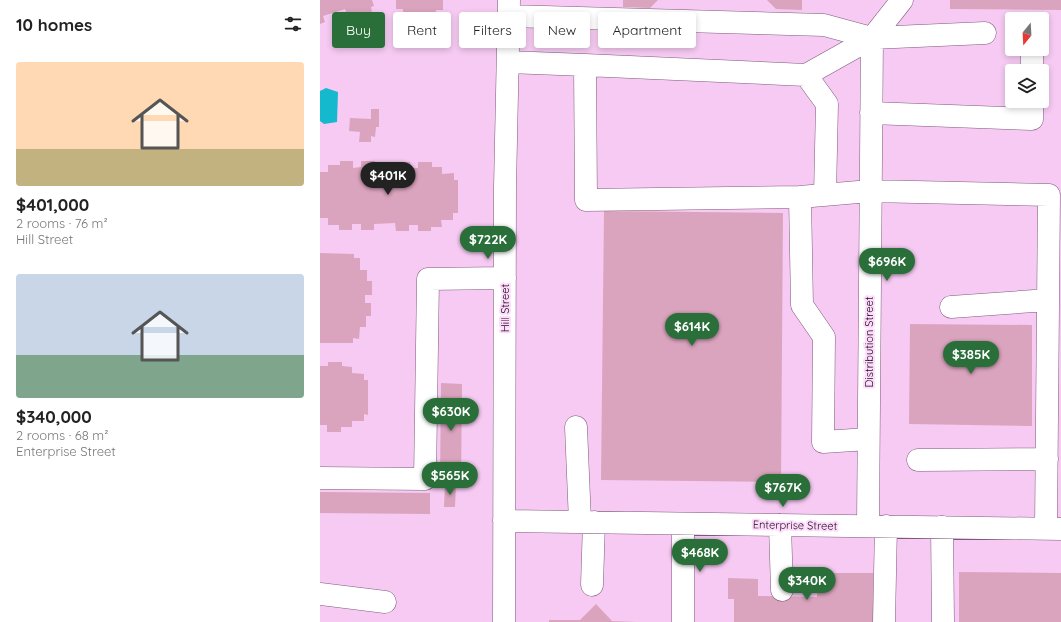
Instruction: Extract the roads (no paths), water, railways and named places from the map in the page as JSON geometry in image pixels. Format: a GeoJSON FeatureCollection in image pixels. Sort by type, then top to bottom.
{"type":"FeatureCollection","features":[{"type":"Feature","properties":{"kind":"street"},"geometry":{"type":"LineString","coordinates":[[508,62],[806,75],[872,38],[902,0]]}},
{"type":"Feature","properties":{"kind":"street"},"geometry":{"type":"LineString","coordinates":[[509,8],[578,9],[824,25],[872,38],[985,32]]}},
{"type":"Feature","properties":{"kind":"street","name":"Hill Street"},"geometry":{"type":"LineString","coordinates":[[504,622],[505,278],[509,8]]}},
{"type":"Feature","properties":{"kind":"street","name":"Distribution Street"},"geometry":{"type":"LineString","coordinates":[[872,38],[868,439],[877,526],[884,622]]}},
{"type":"Feature","properties":{"kind":"street"},"geometry":{"type":"LineString","coordinates":[[585,65],[586,200],[800,197],[870,191],[1049,194],[1047,459],[1054,528]]}},
{"type":"Feature","properties":{"kind":"street"},"geometry":{"type":"LineString","coordinates":[[806,75],[827,104],[825,194]]}},
{"type":"Feature","properties":{"kind":"street"},"geometry":{"type":"LineString","coordinates":[[871,113],[1032,119],[1032,108]]}},
{"type":"Feature","properties":{"kind":"street"},"geometry":{"type":"LineString","coordinates":[[800,197],[802,305],[824,337],[823,442],[868,439]]}},
{"type":"Feature","properties":{"kind":"street"},"geometry":{"type":"LineString","coordinates":[[320,478],[425,479],[428,279],[505,278]]}},
{"type":"Feature","properties":{"kind":"street"},"geometry":{"type":"LineString","coordinates":[[951,307],[1048,300]]}},
{"type":"Feature","properties":{"kind":"street"},"geometry":{"type":"LineString","coordinates":[[576,427],[587,522],[592,585]]}},
{"type":"Feature","properties":{"kind":"street"},"geometry":{"type":"LineString","coordinates":[[918,460],[1047,459]]}},
{"type":"Feature","properties":{"kind":"street","name":"Enterprise Street"},"geometry":{"type":"LineString","coordinates":[[504,521],[1054,528]]}},
{"type":"Feature","properties":{"kind":"street"},"geometry":{"type":"LineString","coordinates":[[683,524],[683,622]]}},
{"type":"Feature","properties":{"kind":"street"},"geometry":{"type":"LineString","coordinates":[[780,525],[782,590]]}},
{"type":"Feature","properties":{"kind":"street"},"geometry":{"type":"LineString","coordinates":[[942,527],[943,622]]}},
{"type":"Feature","properties":{"kind":"street"},"geometry":{"type":"LineString","coordinates":[[320,594],[386,602]]}},
{"type":"Feature","properties":{"kind":"water"},"geometry":{"type":"Polygon","coordinates":[[[326,88],[338,92],[337,122],[324,124],[320,121],[320,91],[326,88]]]}}]}
